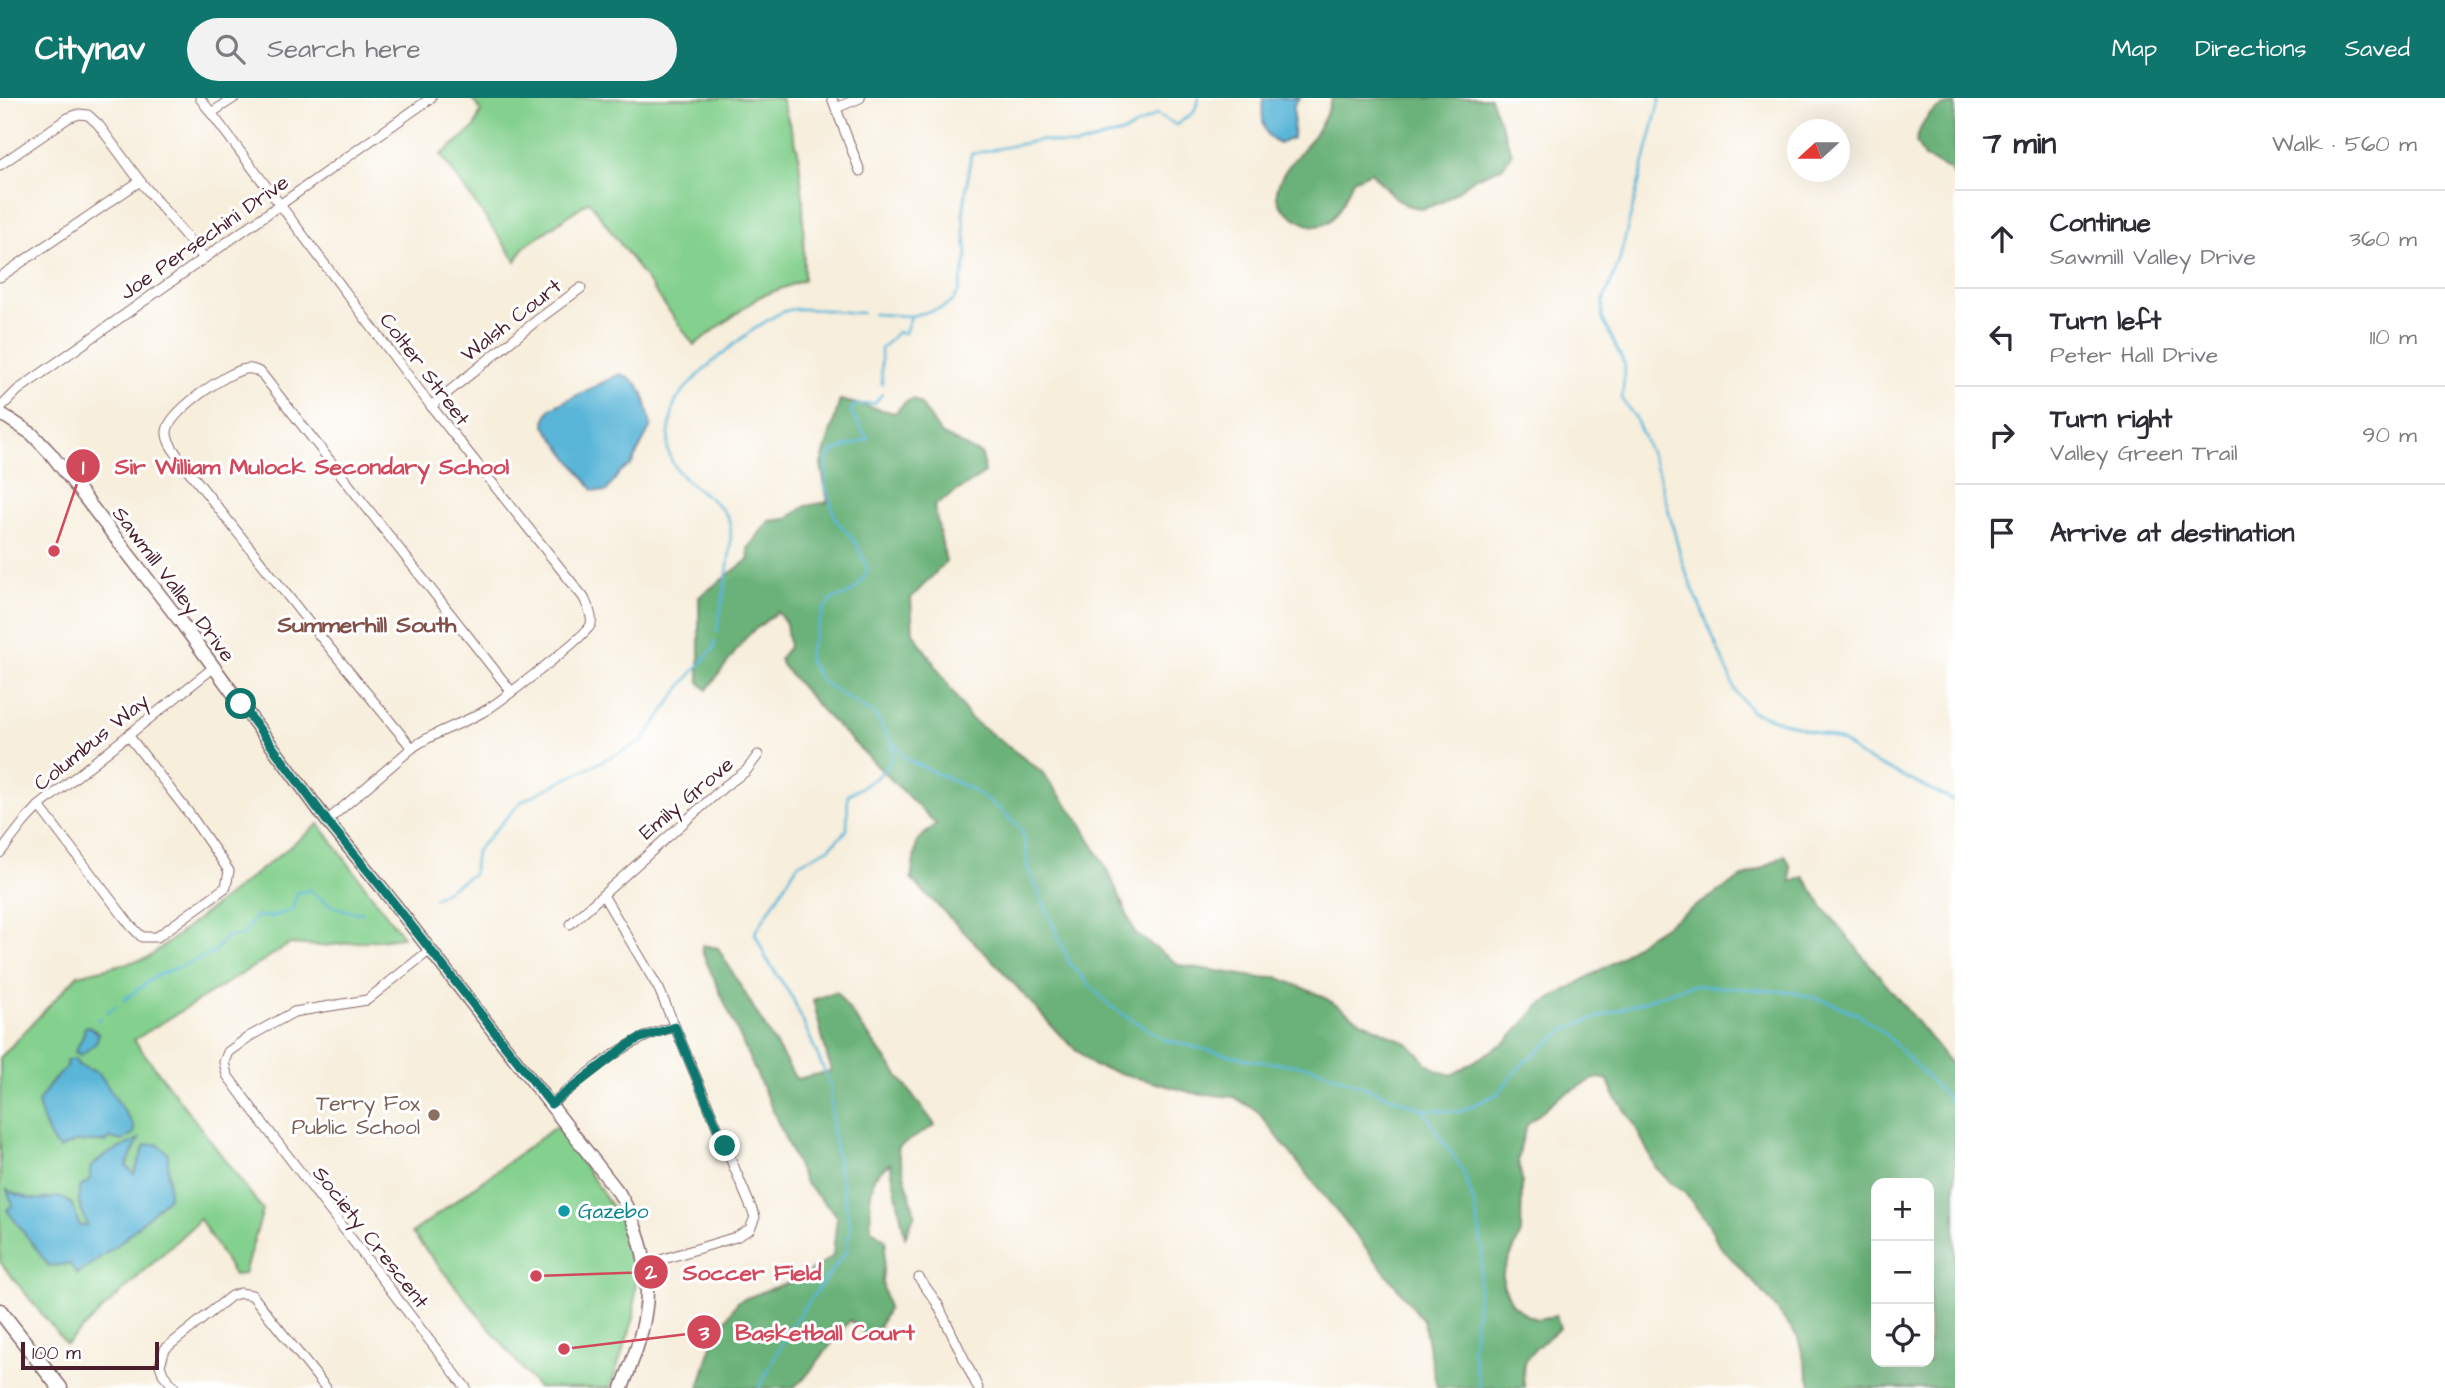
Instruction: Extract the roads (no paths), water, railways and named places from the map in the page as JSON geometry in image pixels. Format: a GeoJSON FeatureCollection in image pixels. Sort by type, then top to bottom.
{"type":"FeatureCollection","features":[{"type":"Feature","properties":{"kind":"main road"},"geometry":{"type":"LineString","coordinates":[[0,1311],[60,1388]]}},
{"type":"Feature","properties":{"kind":"street","name":"Colter Street"},"geometry":{"type":"LineString","coordinates":[[200,98],[431,406],[584,598],[591,616],[591,624],[579,640],[488,709],[426,737],[327,821]]}},
{"type":"Feature","properties":{"kind":"street"},"geometry":{"type":"LineString","coordinates":[[211,113],[234,98]]}},
{"type":"Feature","properties":{"kind":"street","name":"Joe Persechini Drive"},"geometry":{"type":"LineString","coordinates":[[0,408],[18,390],[431,98]]}},
{"type":"Feature","properties":{"kind":"street"},"geometry":{"type":"LineString","coordinates":[[832,98],[860,171]]}},
{"type":"Feature","properties":{"kind":"street"},"geometry":{"type":"LineString","coordinates":[[836,108],[860,98]]}},
{"type":"Feature","properties":{"kind":"street"},"geometry":{"type":"LineString","coordinates":[[0,165],[68,118],[79,114],[88,115],[204,258]]}},
{"type":"Feature","properties":{"kind":"street"},"geometry":{"type":"LineString","coordinates":[[0,277],[140,181]]}},
{"type":"Feature","properties":{"kind":"street","name":"Walsh Court"},"geometry":{"type":"LineString","coordinates":[[431,406],[525,329],[581,288]]}},
{"type":"Feature","properties":{"kind":"street"},"geometry":{"type":"LineString","coordinates":[[412,748],[181,461],[168,439],[169,421],[202,392],[240,370],[250,368],[261,373],[511,691]]}},
{"type":"Feature","properties":{"kind":"street","name":"Sawmill Valley Drive"},"geometry":{"type":"LineString","coordinates":[[0,413],[32,433],[51,454],[180,621],[327,821],[551,1104],[624,1201],[634,1218],[644,1265],[646,1314],[622,1388]]}},
{"type":"Feature","properties":{"kind":"street","name":"Columbus Way"},"geometry":{"type":"LineString","coordinates":[[0,853],[39,806],[213,668]]}},
{"type":"Feature","properties":{"kind":"street"},"geometry":{"type":"LineString","coordinates":[[39,806],[142,937],[157,937],[226,887],[229,871],[191,816],[128,736]]}},
{"type":"Feature","properties":{"kind":"street","name":"Emily Grove"},"geometry":{"type":"LineString","coordinates":[[570,925],[724,786],[743,774],[758,755]]}},
{"type":"Feature","properties":{"kind":"street"},"geometry":{"type":"LineString","coordinates":[[603,895],[659,989],[755,1217],[750,1229],[736,1237],[644,1265]]}},
{"type":"Feature","properties":{"kind":"street","name":"Society Crescent"},"geometry":{"type":"LineString","coordinates":[[430,950],[367,1000],[294,1012],[250,1036],[228,1052],[223,1062],[227,1075],[241,1094],[466,1388]]}},
{"type":"Feature","properties":{"kind":"street"},"geometry":{"type":"LineString","coordinates":[[551,1104],[630,1045],[655,1032],[675,1027]]}},
{"type":"Feature","properties":{"kind":"street"},"geometry":{"type":"LineString","coordinates":[[919,1278],[937,1303],[978,1388]]}},
{"type":"Feature","properties":{"kind":"street"},"geometry":{"type":"LineString","coordinates":[[175,1388],[163,1374],[160,1365],[165,1349],[231,1296],[240,1293],[252,1296],[326,1388]]}},
{"type":"Feature","properties":{"kind":"water"},"geometry":{"type":"Polygon","coordinates":[[[1263,98],[1300,98],[1294,104],[1293,138],[1279,144],[1268,135],[1262,111],[1263,98]]]}},
{"type":"Feature","properties":{"kind":"water"},"geometry":{"type":"Polygon","coordinates":[[[620,374],[640,388],[651,426],[631,465],[620,472],[606,492],[593,490],[545,426],[546,416],[551,408],[620,374]]]}},
{"type":"Feature","properties":{"kind":"water"},"geometry":{"type":"Polygon","coordinates":[[[88,1026],[99,1034],[96,1043],[81,1055],[75,1052],[85,1027],[88,1026]]]}},
{"type":"Feature","properties":{"kind":"water"},"geometry":{"type":"Polygon","coordinates":[[[75,1059],[78,1065],[99,1073],[134,1126],[134,1133],[122,1141],[110,1138],[106,1142],[74,1142],[60,1149],[56,1146],[46,1128],[38,1102],[53,1080],[66,1068],[66,1061],[75,1059]]]}},
{"type":"Feature","properties":{"kind":"water"},"geometry":{"type":"Polygon","coordinates":[[[139,1139],[126,1166],[134,1174],[145,1145],[157,1144],[168,1153],[169,1197],[120,1243],[77,1274],[70,1264],[49,1266],[7,1210],[13,1205],[7,1190],[32,1199],[60,1197],[71,1203],[80,1226],[87,1225],[79,1203],[79,1188],[90,1180],[90,1168],[105,1155],[139,1139]]]}},
{"type":"Feature","properties":{"kind":"waterway"},"geometry":{"type":"LineString","coordinates":[[873,314],[911,316],[942,308],[953,301],[959,290],[967,256],[963,214],[971,154],[1041,140],[1075,146],[1125,132],[1157,114],[1176,125],[1194,112],[1199,98]]}},
{"type":"Feature","properties":{"kind":"waterway"},"geometry":{"type":"LineString","coordinates":[[1660,98],[1619,262],[1603,302],[1602,317],[1625,366],[1622,400],[1635,417],[1658,471],[1683,565],[1736,692],[1752,712],[1842,741],[1860,756],[1955,801]]}},
{"type":"Feature","properties":{"kind":"waterway"},"geometry":{"type":"LineString","coordinates":[[717,632],[731,530],[724,512],[688,481],[672,462],[668,446],[675,403],[694,379],[710,365],[745,336],[778,314],[804,309],[863,313]]}},
{"type":"Feature","properties":{"kind":"waterway"},"geometry":{"type":"LineString","coordinates":[[882,384],[881,349],[897,332],[905,333],[911,316]]}},
{"type":"Feature","properties":{"kind":"waterway"},"geometry":{"type":"LineString","coordinates":[[882,394],[875,403],[856,405],[850,411],[868,439],[832,452],[826,461],[826,488],[836,520],[856,543],[868,569],[855,589],[834,598],[824,609],[809,652],[809,661],[822,682],[875,715],[891,741],[908,760],[971,789],[1001,810],[1021,830],[1025,840],[1028,868],[1070,964],[1110,1006],[1165,1040],[1255,1061],[1312,1067],[1422,1109],[1459,1112],[1497,1094],[1524,1062],[1568,1028],[1690,985],[1791,992],[1827,1001],[1859,1015],[1883,1032],[1955,1106]]}},
{"type":"Feature","properties":{"kind":"waterway"},"geometry":{"type":"LineString","coordinates":[[434,898],[473,874],[476,851],[522,801],[643,741],[682,685],[714,648],[715,641]]}},
{"type":"Feature","properties":{"kind":"waterway"},"geometry":{"type":"LineString","coordinates":[[759,1388],[792,1324],[846,1252],[850,1228],[832,1129],[831,1086],[793,999],[766,958],[755,933],[798,864],[829,848],[847,830],[848,795],[885,769],[893,754],[892,745]]}},
{"type":"Feature","properties":{"kind":"waterway"},"geometry":{"type":"LineString","coordinates":[[124,1000],[156,976],[213,953],[226,937],[243,935],[256,916],[271,917],[292,910],[297,893],[309,890],[334,906],[363,913]]}},
{"type":"Feature","properties":{"kind":"waterway"},"geometry":{"type":"LineString","coordinates":[[107,1013],[116,1006]]}},
{"type":"Feature","properties":{"kind":"waterway"},"geometry":{"type":"LineString","coordinates":[[1423,1110],[1463,1171],[1475,1207],[1483,1250],[1472,1351],[1480,1388]]}},
{"type":"Feature","properties":{"kind":"place","name":"Sir William Mulock Secondary School"},"geometry":{"type":"Point","coordinates":[54,551]}},
{"type":"Feature","properties":{"kind":"place","name":"Terry Fox Public School"},"geometry":{"type":"Point","coordinates":[434,1115]}},
{"type":"Feature","properties":{"kind":"place","name":"Gazebo"},"geometry":{"type":"Point","coordinates":[564,1211]}},
{"type":"Feature","properties":{"kind":"place","name":"Soccer Field"},"geometry":{"type":"Point","coordinates":[536,1276]}},
{"type":"Feature","properties":{"kind":"place","name":"Basketball Court"},"geometry":{"type":"Point","coordinates":[564,1349]}},
{"type":"Feature","properties":{"kind":"district","name":"Summerhill South"},"geometry":{"type":"Point","coordinates":[367,624]}}]}
